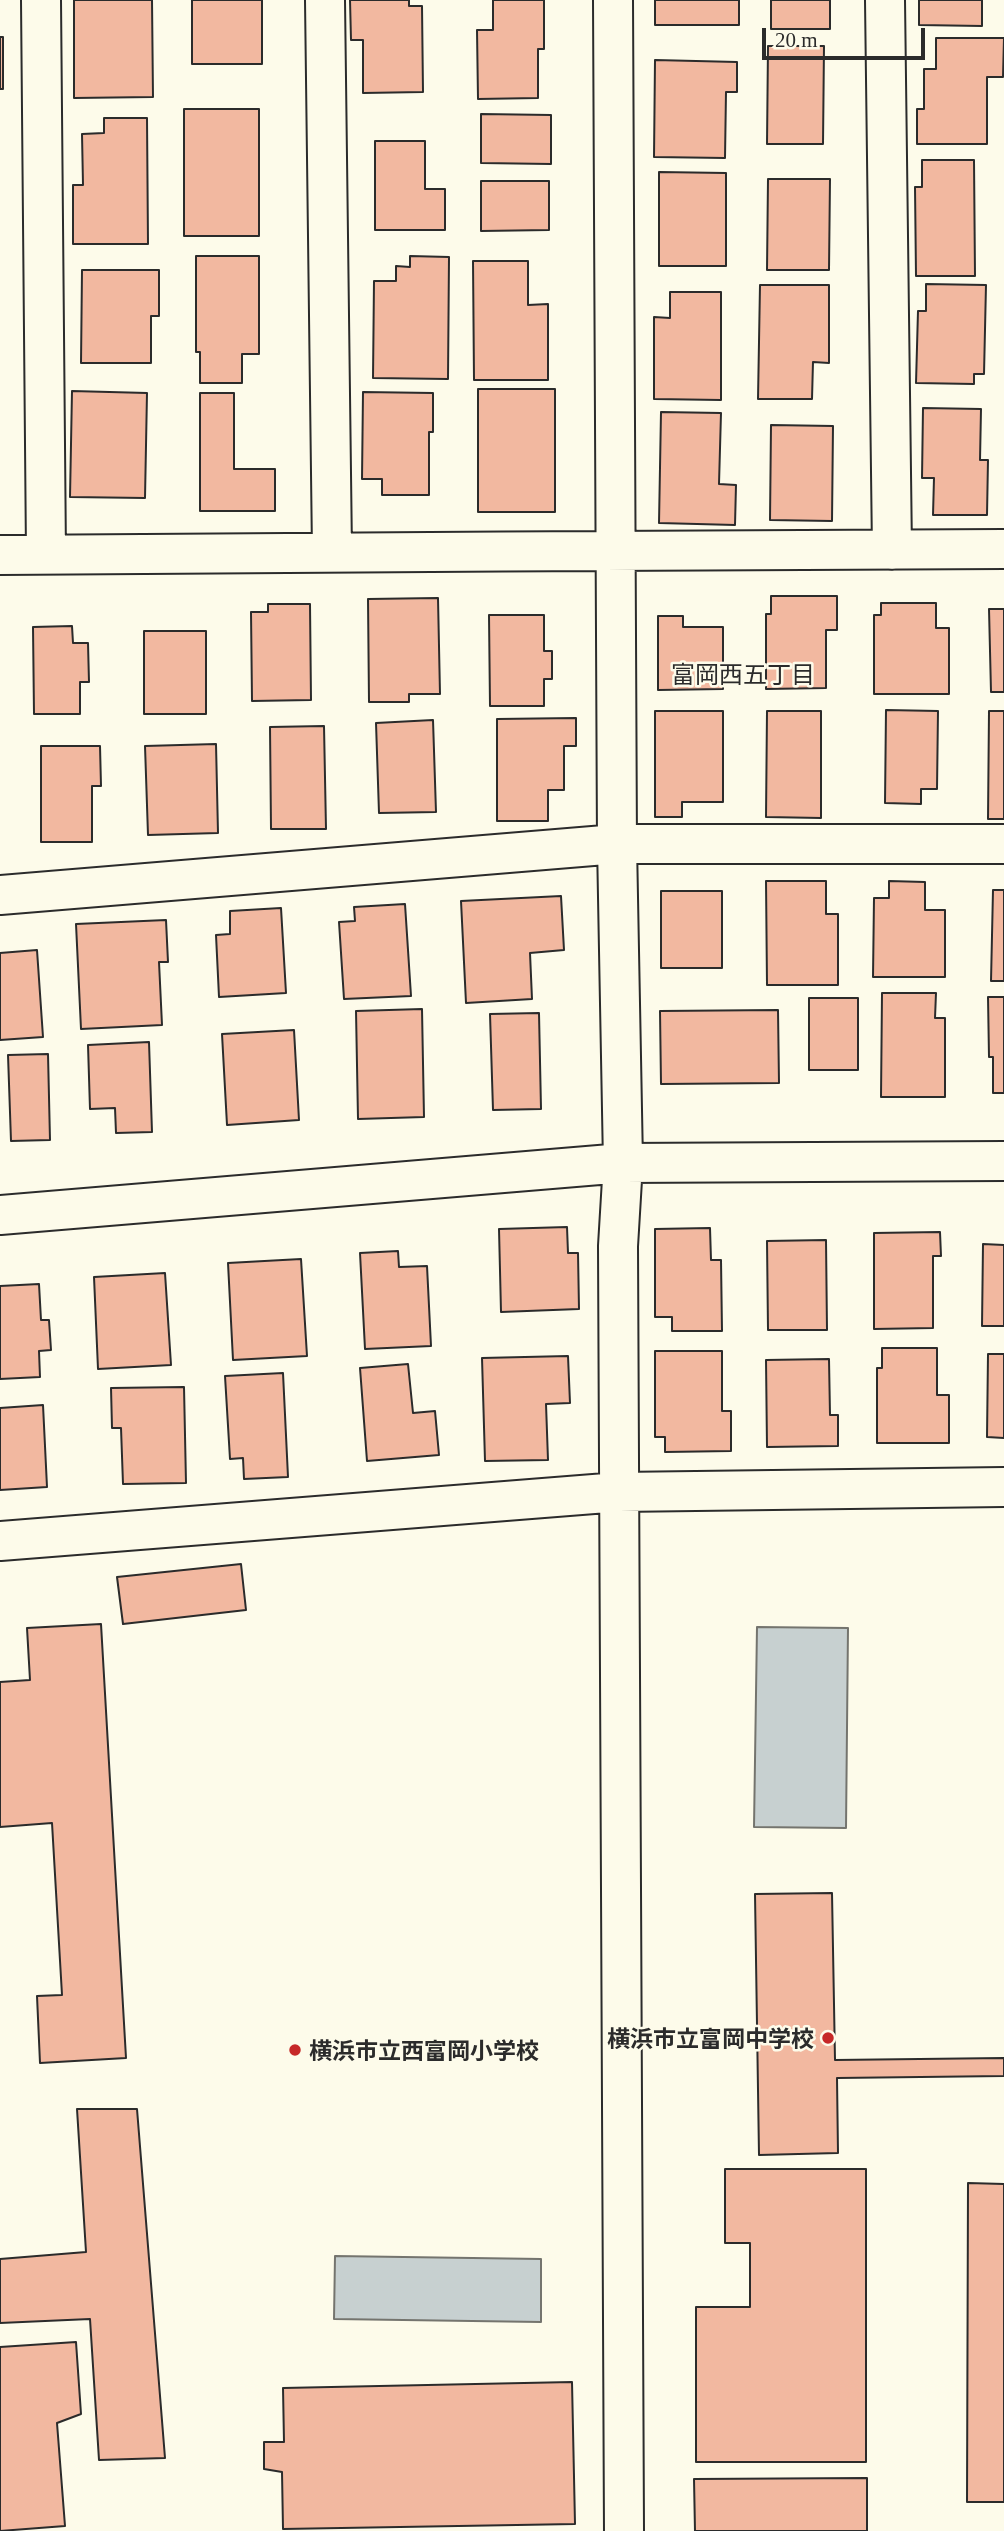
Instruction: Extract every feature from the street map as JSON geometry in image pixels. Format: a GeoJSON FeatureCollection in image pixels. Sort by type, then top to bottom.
{"type":"FeatureCollection","features":[{"type":"Feature","properties":{"kind":"street"},"geometry":{"type":"LineString","coordinates":[[41,0],[46,554]]}},
{"type":"Feature","properties":{"kind":"street"},"geometry":{"type":"LineString","coordinates":[[325,0],[332,551]]}},
{"type":"Feature","properties":{"kind":"street"},"geometry":{"type":"LineString","coordinates":[[613,0],[617,844],[623,1163],[618,1246],[624,2531]]}},
{"type":"Feature","properties":{"kind":"street"},"geometry":{"type":"LineString","coordinates":[[885,0],[892,550]]}},
{"type":"Feature","properties":{"kind":"street"},"geometry":{"type":"LineString","coordinates":[[0,555],[1004,549]]}},
{"type":"Feature","properties":{"kind":"street"},"geometry":{"type":"LineString","coordinates":[[0,895],[617,844],[1004,844]]}},
{"type":"Feature","properties":{"kind":"street"},"geometry":{"type":"LineString","coordinates":[[0,1215],[623,1163],[1004,1161]]}},
{"type":"Feature","properties":{"kind":"street"},"geometry":{"type":"LineString","coordinates":[[0,1541],[619,1492],[1004,1487]]}},
{"type":"Feature","properties":{"kind":"shaded area"},"geometry":{"type":"Polygon","coordinates":[[[757,1627],[848,1628],[846,1828],[754,1827],[757,1627]]]}},
{"type":"Feature","properties":{"kind":"shaded area"},"geometry":{"type":"Polygon","coordinates":[[[335,2256],[541,2259],[541,2322],[334,2319],[335,2256]]]}},
{"type":"Feature","properties":{"kind":"building"},"geometry":{"type":"Polygon","coordinates":[[[74,0],[152,0],[153,97],[74,98],[74,0]]]}},
{"type":"Feature","properties":{"kind":"building"},"geometry":{"type":"Polygon","coordinates":[[[192,0],[262,0],[262,64],[192,64],[192,0]]]}},
{"type":"Feature","properties":{"kind":"building"},"geometry":{"type":"Polygon","coordinates":[[[350,0],[409,0],[409,6],[422,6],[423,92],[363,93],[363,40],[351,40],[350,0]]]}},
{"type":"Feature","properties":{"kind":"building"},"geometry":{"type":"Polygon","coordinates":[[[493,0],[544,0],[544,49],[538,49],[538,98],[478,99],[477,30],[493,30],[493,0]]]}},
{"type":"Feature","properties":{"kind":"building"},"geometry":{"type":"Polygon","coordinates":[[[655,0],[739,0],[739,25],[655,25],[655,0]]]}},
{"type":"Feature","properties":{"kind":"building"},"geometry":{"type":"Polygon","coordinates":[[[771,0],[830,0],[830,29],[771,29],[771,0]]]}},
{"type":"Feature","properties":{"kind":"building"},"geometry":{"type":"Polygon","coordinates":[[[919,0],[982,0],[982,26],[919,25],[919,0]]]}},
{"type":"Feature","properties":{"kind":"building"},"geometry":{"type":"Polygon","coordinates":[[[0,37],[3,37],[3,89],[0,89],[0,37]]]}},
{"type":"Feature","properties":{"kind":"building"},"geometry":{"type":"Polygon","coordinates":[[[936,38],[1004,38],[1003,77],[987,77],[987,144],[917,144],[917,109],[924,109],[924,69],[936,69],[936,38]]]}},
{"type":"Feature","properties":{"kind":"building"},"geometry":{"type":"Polygon","coordinates":[[[768,46],[824,46],[823,144],[767,144],[768,46]]]}},
{"type":"Feature","properties":{"kind":"building"},"geometry":{"type":"Polygon","coordinates":[[[655,60],[737,62],[737,92],[726,92],[725,158],[654,157],[655,60]]]}},
{"type":"Feature","properties":{"kind":"building"},"geometry":{"type":"Polygon","coordinates":[[[184,109],[259,109],[259,236],[184,236],[184,109]]]}},
{"type":"Feature","properties":{"kind":"building"},"geometry":{"type":"Polygon","coordinates":[[[481,114],[551,115],[551,164],[481,163],[481,114]]]}},
{"type":"Feature","properties":{"kind":"building"},"geometry":{"type":"Polygon","coordinates":[[[104,118],[147,118],[148,244],[73,244],[73,185],[83,185],[82,134],[104,133],[104,118]]]}},
{"type":"Feature","properties":{"kind":"building"},"geometry":{"type":"Polygon","coordinates":[[[375,141],[425,141],[425,189],[445,189],[445,230],[375,230],[375,141]]]}},
{"type":"Feature","properties":{"kind":"building"},"geometry":{"type":"Polygon","coordinates":[[[922,160],[974,160],[975,276],[916,276],[915,187],[922,187],[922,160]]]}},
{"type":"Feature","properties":{"kind":"building"},"geometry":{"type":"Polygon","coordinates":[[[659,172],[726,173],[726,266],[659,266],[659,172]]]}},
{"type":"Feature","properties":{"kind":"building"},"geometry":{"type":"Polygon","coordinates":[[[768,179],[830,179],[829,270],[767,270],[768,179]]]}},
{"type":"Feature","properties":{"kind":"building"},"geometry":{"type":"Polygon","coordinates":[[[481,181],[549,181],[549,230],[481,231],[481,181]]]}},
{"type":"Feature","properties":{"kind":"building"},"geometry":{"type":"Polygon","coordinates":[[[196,256],[259,256],[259,354],[242,354],[242,383],[200,383],[200,352],[196,352],[196,256]]]}},
{"type":"Feature","properties":{"kind":"building"},"geometry":{"type":"Polygon","coordinates":[[[410,256],[449,257],[448,379],[373,378],[374,281],[396,281],[396,266],[410,267],[410,256]]]}},
{"type":"Feature","properties":{"kind":"building"},"geometry":{"type":"Polygon","coordinates":[[[473,261],[528,261],[528,305],[548,304],[548,380],[474,380],[473,261]]]}},
{"type":"Feature","properties":{"kind":"building"},"geometry":{"type":"Polygon","coordinates":[[[82,270],[159,270],[159,316],[151,316],[151,363],[81,363],[82,270]]]}},
{"type":"Feature","properties":{"kind":"building"},"geometry":{"type":"Polygon","coordinates":[[[926,284],[986,285],[984,374],[974,374],[974,384],[916,383],[918,311],[926,311],[926,284]]]}},
{"type":"Feature","properties":{"kind":"building"},"geometry":{"type":"Polygon","coordinates":[[[760,285],[829,285],[829,363],[813,362],[812,399],[758,399],[760,285]]]}},
{"type":"Feature","properties":{"kind":"building"},"geometry":{"type":"Polygon","coordinates":[[[670,292],[721,292],[721,400],[654,399],[654,317],[670,318],[670,292]]]}},
{"type":"Feature","properties":{"kind":"building"},"geometry":{"type":"Polygon","coordinates":[[[478,389],[555,389],[555,512],[478,512],[478,389]]]}},
{"type":"Feature","properties":{"kind":"building"},"geometry":{"type":"Polygon","coordinates":[[[72,391],[147,393],[145,498],[70,497],[72,391]]]}},
{"type":"Feature","properties":{"kind":"building"},"geometry":{"type":"Polygon","coordinates":[[[363,392],[433,393],[433,432],[429,432],[429,495],[382,495],[382,479],[362,479],[363,392]]]}},
{"type":"Feature","properties":{"kind":"building"},"geometry":{"type":"Polygon","coordinates":[[[200,393],[234,393],[234,469],[275,469],[275,511],[200,511],[200,393]]]}},
{"type":"Feature","properties":{"kind":"building"},"geometry":{"type":"Polygon","coordinates":[[[923,408],[981,409],[980,460],[988,460],[987,515],[933,515],[934,478],[922,478],[923,408]]]}},
{"type":"Feature","properties":{"kind":"building"},"geometry":{"type":"Polygon","coordinates":[[[661,412],[721,413],[719,484],[736,485],[735,525],[659,523],[661,412]]]}},
{"type":"Feature","properties":{"kind":"building"},"geometry":{"type":"Polygon","coordinates":[[[771,425],[833,426],[832,521],[770,520],[771,425]]]}},
{"type":"Feature","properties":{"kind":"building"},"geometry":{"type":"Polygon","coordinates":[[[771,596],[837,596],[837,630],[826,630],[826,688],[766,689],[766,614],[771,614],[771,596]]]}},
{"type":"Feature","properties":{"kind":"building"},"geometry":{"type":"Polygon","coordinates":[[[438,598],[440,694],[409,694],[409,702],[369,702],[368,599],[438,598]]]}},
{"type":"Feature","properties":{"kind":"building"},"geometry":{"type":"Polygon","coordinates":[[[881,603],[936,603],[936,628],[949,628],[949,694],[874,694],[874,615],[881,615],[881,603]]]}},
{"type":"Feature","properties":{"kind":"building"},"geometry":{"type":"Polygon","coordinates":[[[268,604],[310,604],[311,700],[252,701],[251,612],[268,612],[268,604]]]}},
{"type":"Feature","properties":{"kind":"building"},"geometry":{"type":"Polygon","coordinates":[[[989,609],[1004,609],[1004,692],[991,692],[989,609]]]}},
{"type":"Feature","properties":{"kind":"building"},"geometry":{"type":"Polygon","coordinates":[[[489,615],[544,615],[544,651],[552,651],[552,679],[544,679],[544,706],[490,706],[489,615]]]}},
{"type":"Feature","properties":{"kind":"building"},"geometry":{"type":"Polygon","coordinates":[[[658,616],[683,616],[683,627],[723,627],[723,689],[658,690],[658,616]]]}},
{"type":"Feature","properties":{"kind":"building"},"geometry":{"type":"Polygon","coordinates":[[[72,626],[73,643],[88,643],[89,682],[80,682],[80,714],[34,714],[33,627],[72,626]]]}},
{"type":"Feature","properties":{"kind":"building"},"geometry":{"type":"Polygon","coordinates":[[[144,631],[206,631],[206,714],[144,714],[144,631]]]}},
{"type":"Feature","properties":{"kind":"building"},"geometry":{"type":"Polygon","coordinates":[[[886,710],[938,711],[937,789],[921,789],[921,804],[885,803],[886,710]]]}},
{"type":"Feature","properties":{"kind":"building"},"geometry":{"type":"Polygon","coordinates":[[[655,711],[723,711],[723,802],[682,802],[682,817],[655,817],[655,711]]]}},
{"type":"Feature","properties":{"kind":"building"},"geometry":{"type":"Polygon","coordinates":[[[767,711],[821,711],[821,818],[766,817],[767,711]]]}},
{"type":"Feature","properties":{"kind":"building"},"geometry":{"type":"Polygon","coordinates":[[[989,711],[1004,711],[1004,819],[988,819],[989,711]]]}},
{"type":"Feature","properties":{"kind":"building"},"geometry":{"type":"Polygon","coordinates":[[[576,718],[576,746],[564,746],[564,790],[548,790],[548,821],[497,821],[497,719],[576,718]]]}},
{"type":"Feature","properties":{"kind":"building"},"geometry":{"type":"Polygon","coordinates":[[[433,720],[436,812],[379,813],[376,723],[433,720]]]}},
{"type":"Feature","properties":{"kind":"building"},"geometry":{"type":"Polygon","coordinates":[[[324,726],[326,829],[271,829],[270,727],[324,726]]]}},
{"type":"Feature","properties":{"kind":"building"},"geometry":{"type":"Polygon","coordinates":[[[216,744],[218,833],[148,835],[145,746],[216,744]]]}},
{"type":"Feature","properties":{"kind":"building"},"geometry":{"type":"Polygon","coordinates":[[[41,746],[100,746],[101,786],[92,786],[92,842],[41,842],[41,746]]]}},
{"type":"Feature","properties":{"kind":"building"},"geometry":{"type":"Polygon","coordinates":[[[766,881],[826,881],[826,914],[838,914],[838,985],[767,985],[766,881]]]}},
{"type":"Feature","properties":{"kind":"building"},"geometry":{"type":"Polygon","coordinates":[[[889,881],[925,882],[925,910],[945,910],[945,977],[873,977],[874,898],[889,898],[889,881]]]}},
{"type":"Feature","properties":{"kind":"building"},"geometry":{"type":"Polygon","coordinates":[[[993,890],[1004,890],[1004,981],[991,981],[993,890]]]}},
{"type":"Feature","properties":{"kind":"building"},"geometry":{"type":"Polygon","coordinates":[[[661,891],[722,891],[722,968],[661,968],[661,891]]]}},
{"type":"Feature","properties":{"kind":"building"},"geometry":{"type":"Polygon","coordinates":[[[561,896],[564,950],[530,953],[532,999],[466,1003],[461,901],[561,896]]]}},
{"type":"Feature","properties":{"kind":"building"},"geometry":{"type":"Polygon","coordinates":[[[405,904],[411,996],[344,999],[339,922],[355,921],[354,907],[405,904]]]}},
{"type":"Feature","properties":{"kind":"building"},"geometry":{"type":"Polygon","coordinates":[[[281,908],[286,993],[219,997],[216,935],[230,934],[230,911],[281,908]]]}},
{"type":"Feature","properties":{"kind":"building"},"geometry":{"type":"Polygon","coordinates":[[[166,920],[168,962],[159,962],[162,1025],[81,1029],[76,924],[166,920]]]}},
{"type":"Feature","properties":{"kind":"building"},"geometry":{"type":"Polygon","coordinates":[[[37,950],[43,1037],[0,1040],[0,953],[37,950]]]}},
{"type":"Feature","properties":{"kind":"building"},"geometry":{"type":"Polygon","coordinates":[[[882,993],[936,993],[935,1018],[945,1018],[945,1097],[881,1097],[882,993]]]}},
{"type":"Feature","properties":{"kind":"building"},"geometry":{"type":"Polygon","coordinates":[[[988,997],[1004,997],[1004,1093],[993,1093],[993,1057],[989,1057],[988,997]]]}},
{"type":"Feature","properties":{"kind":"building"},"geometry":{"type":"Polygon","coordinates":[[[809,998],[858,998],[858,1070],[809,1070],[809,998]]]}},
{"type":"Feature","properties":{"kind":"building"},"geometry":{"type":"Polygon","coordinates":[[[422,1009],[424,1117],[358,1119],[356,1011],[422,1009]]]}},
{"type":"Feature","properties":{"kind":"building"},"geometry":{"type":"Polygon","coordinates":[[[778,1010],[779,1083],[661,1084],[660,1011],[778,1010]]]}},
{"type":"Feature","properties":{"kind":"building"},"geometry":{"type":"Polygon","coordinates":[[[539,1013],[541,1109],[493,1110],[490,1014],[539,1013]]]}},
{"type":"Feature","properties":{"kind":"building"},"geometry":{"type":"Polygon","coordinates":[[[294,1030],[299,1120],[227,1125],[222,1034],[294,1030]]]}},
{"type":"Feature","properties":{"kind":"building"},"geometry":{"type":"Polygon","coordinates":[[[149,1042],[152,1132],[116,1133],[115,1108],[90,1109],[88,1045],[149,1042]]]}},
{"type":"Feature","properties":{"kind":"building"},"geometry":{"type":"Polygon","coordinates":[[[48,1054],[50,1140],[11,1141],[8,1055],[48,1054]]]}},
{"type":"Feature","properties":{"kind":"building"},"geometry":{"type":"Polygon","coordinates":[[[567,1227],[568,1253],[578,1253],[579,1309],[501,1312],[499,1229],[567,1227]]]}},
{"type":"Feature","properties":{"kind":"building"},"geometry":{"type":"Polygon","coordinates":[[[710,1228],[711,1260],[721,1260],[722,1331],[672,1331],[672,1317],[655,1317],[655,1229],[710,1228]]]}},
{"type":"Feature","properties":{"kind":"building"},"geometry":{"type":"Polygon","coordinates":[[[940,1232],[941,1256],[933,1256],[933,1328],[874,1329],[874,1233],[940,1232]]]}},
{"type":"Feature","properties":{"kind":"building"},"geometry":{"type":"Polygon","coordinates":[[[826,1240],[827,1330],[768,1330],[767,1241],[826,1240]]]}},
{"type":"Feature","properties":{"kind":"building"},"geometry":{"type":"Polygon","coordinates":[[[983,1244],[1004,1245],[1004,1326],[982,1326],[983,1244]]]}},
{"type":"Feature","properties":{"kind":"building"},"geometry":{"type":"Polygon","coordinates":[[[398,1251],[399,1267],[427,1266],[431,1346],[365,1349],[360,1253],[398,1251]]]}},
{"type":"Feature","properties":{"kind":"building"},"geometry":{"type":"Polygon","coordinates":[[[301,1259],[307,1356],[233,1360],[228,1263],[301,1259]]]}},
{"type":"Feature","properties":{"kind":"building"},"geometry":{"type":"Polygon","coordinates":[[[165,1273],[171,1365],[98,1369],[94,1277],[165,1273]]]}},
{"type":"Feature","properties":{"kind":"building"},"geometry":{"type":"Polygon","coordinates":[[[39,1284],[41,1320],[49,1320],[51,1350],[39,1351],[40,1377],[0,1379],[0,1286],[39,1284]]]}},
{"type":"Feature","properties":{"kind":"building"},"geometry":{"type":"Polygon","coordinates":[[[882,1348],[937,1348],[937,1395],[949,1395],[949,1443],[877,1443],[877,1368],[882,1368],[882,1348]]]}},
{"type":"Feature","properties":{"kind":"building"},"geometry":{"type":"Polygon","coordinates":[[[655,1351],[722,1351],[722,1411],[731,1411],[731,1451],[665,1452],[665,1437],[655,1437],[655,1351]]]}},
{"type":"Feature","properties":{"kind":"building"},"geometry":{"type":"Polygon","coordinates":[[[988,1354],[1004,1354],[1004,1438],[987,1437],[988,1354]]]}},
{"type":"Feature","properties":{"kind":"building"},"geometry":{"type":"Polygon","coordinates":[[[568,1356],[570,1403],[546,1404],[548,1460],[485,1461],[482,1358],[568,1356]]]}},
{"type":"Feature","properties":{"kind":"building"},"geometry":{"type":"Polygon","coordinates":[[[829,1359],[830,1415],[838,1415],[838,1446],[767,1447],[766,1360],[829,1359]]]}},
{"type":"Feature","properties":{"kind":"building"},"geometry":{"type":"Polygon","coordinates":[[[408,1364],[413,1413],[435,1411],[439,1455],[367,1461],[360,1368],[408,1364]]]}},
{"type":"Feature","properties":{"kind":"building"},"geometry":{"type":"Polygon","coordinates":[[[283,1373],[288,1477],[244,1479],[243,1458],[230,1459],[225,1376],[283,1373]]]}},
{"type":"Feature","properties":{"kind":"building"},"geometry":{"type":"Polygon","coordinates":[[[184,1387],[186,1483],[123,1484],[121,1428],[112,1428],[111,1388],[184,1387]]]}},
{"type":"Feature","properties":{"kind":"building"},"geometry":{"type":"Polygon","coordinates":[[[43,1405],[47,1487],[0,1490],[0,1408],[43,1405]]]}},
{"type":"Feature","properties":{"kind":"building"},"geometry":{"type":"Polygon","coordinates":[[[241,1564],[246,1610],[123,1624],[117,1577],[241,1564]]]}},
{"type":"Feature","properties":{"kind":"building"},"geometry":{"type":"Polygon","coordinates":[[[101,1624],[126,2058],[40,2063],[37,1996],[62,1995],[52,1823],[0,1827],[0,1682],[30,1680],[27,1628],[101,1624]]]}},
{"type":"Feature","properties":{"kind":"building"},"geometry":{"type":"Polygon","coordinates":[[[832,1893],[835,2060],[1004,2058],[1004,2076],[837,2078],[838,2153],[759,2155],[755,1894],[832,1893]]]}},
{"type":"Feature","properties":{"kind":"building"},"geometry":{"type":"Polygon","coordinates":[[[77,2109],[137,2109],[165,2458],[99,2460],[90,2319],[0,2323],[0,2259],[86,2252],[77,2109]]]}},
{"type":"Feature","properties":{"kind":"building"},"geometry":{"type":"Polygon","coordinates":[[[725,2169],[866,2169],[866,2462],[696,2462],[696,2307],[750,2307],[750,2243],[725,2243],[725,2169]]]}},
{"type":"Feature","properties":{"kind":"building"},"geometry":{"type":"Polygon","coordinates":[[[968,2183],[1004,2184],[1004,2502],[967,2502],[968,2183]]]}},
{"type":"Feature","properties":{"kind":"building"},"geometry":{"type":"Polygon","coordinates":[[[76,2342],[81,2414],[57,2423],[65,2526],[0,2531],[0,2347],[76,2342]]]}},
{"type":"Feature","properties":{"kind":"building"},"geometry":{"type":"Polygon","coordinates":[[[572,2382],[575,2524],[283,2529],[282,2472],[264,2469],[264,2442],[284,2442],[283,2388],[572,2382]]]}},
{"type":"Feature","properties":{"kind":"building"},"geometry":{"type":"Polygon","coordinates":[[[867,2478],[867,2531],[695,2531],[694,2479],[867,2478]]]}},
{"type":"Feature","properties":{"kind":"place","name":"横浜市立富岡中学校"},"geometry":{"type":"Point","coordinates":[828,2038]}},
{"type":"Feature","properties":{"kind":"place","name":"横浜市立西富岡小学校"},"geometry":{"type":"Point","coordinates":[295,2050]}},
{"type":"Feature","properties":{"kind":"district","name":"富岡西五丁目"},"geometry":{"type":"Point","coordinates":[743,674]}}]}
